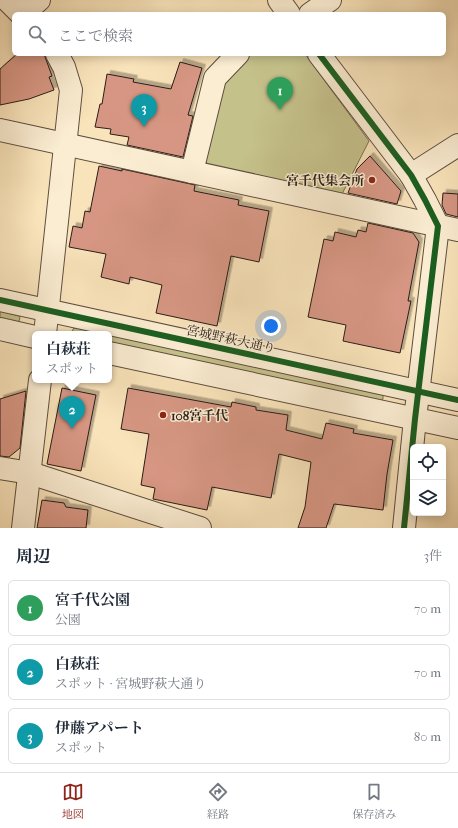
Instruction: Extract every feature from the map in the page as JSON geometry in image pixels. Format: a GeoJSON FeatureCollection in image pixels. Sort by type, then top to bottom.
{"type":"FeatureCollection","features":[{"type":"Feature","properties":{"kind":"street"},"geometry":{"type":"LineString","coordinates":[[7,0],[20,12]]}},
{"type":"Feature","properties":{"kind":"street"},"geometry":{"type":"LineString","coordinates":[[24,12],[39,0]]}},
{"type":"Feature","properties":{"kind":"street"},"geometry":{"type":"LineString","coordinates":[[313,12],[330,0]]}},
{"type":"Feature","properties":{"kind":"street"},"geometry":{"type":"LineString","coordinates":[[45,331],[71,90],[64,67],[58,56]]}},
{"type":"Feature","properties":{"kind":"street"},"geometry":{"type":"LineString","coordinates":[[192,172],[215,78],[236,56]]}},
{"type":"Feature","properties":{"kind":"street"},"geometry":{"type":"LineString","coordinates":[[321,56],[411,175],[425,200],[448,228],[419,391],[404,528]]}},
{"type":"Feature","properties":{"kind":"street"},"geometry":{"type":"LineString","coordinates":[[0,130],[448,228]]}},
{"type":"Feature","properties":{"kind":"street"},"geometry":{"type":"LineString","coordinates":[[411,175],[458,145]]}},
{"type":"Feature","properties":{"kind":"street","name":"宮城野萩大通り"},"geometry":{"type":"LineString","coordinates":[[0,300],[458,400]]}},
{"type":"Feature","properties":{"kind":"street"},"geometry":{"type":"LineString","coordinates":[[0,329],[32,336]]}},
{"type":"Feature","properties":{"kind":"street"},"geometry":{"type":"LineString","coordinates":[[112,353],[458,428]]}},
{"type":"Feature","properties":{"kind":"street"},"geometry":{"type":"LineString","coordinates":[[23,528],[40,383]]}},
{"type":"Feature","properties":{"kind":"street"},"geometry":{"type":"LineString","coordinates":[[0,468],[30,473],[200,528]]}},
{"type":"Feature","properties":{"kind":"shaded area"},"geometry":{"type":"Polygon","coordinates":[[[246,56],[306,56],[369,141],[341,196],[208,165],[202,155],[223,78],[246,56]]]}},
{"type":"Feature","properties":{"kind":"shaded area"},"geometry":{"type":"Polygon","coordinates":[[[0,311],[19,316],[19,321],[17,322],[0,318],[0,311]]]}},
{"type":"Feature","properties":{"kind":"shaded area"},"geometry":{"type":"Polygon","coordinates":[[[76,328],[91,331],[72,331],[76,328]]]}},
{"type":"Feature","properties":{"kind":"shaded area"},"geometry":{"type":"Polygon","coordinates":[[[112,336],[382,394],[383,399],[380,401],[112,343],[112,336]]]}},
{"type":"Feature","properties":{"kind":"building"},"geometry":{"type":"Polygon","coordinates":[[[15,56],[45,56],[52,76],[49,77],[54,90],[29,99],[0,105],[0,69],[15,56]]]}},
{"type":"Feature","properties":{"kind":"building"},"geometry":{"type":"Polygon","coordinates":[[[180,62],[202,68],[188,115],[193,116],[183,157],[127,145],[129,137],[110,134],[111,129],[95,127],[100,104],[102,104],[107,74],[134,79],[133,82],[171,89],[180,62]]]}},
{"type":"Feature","properties":{"kind":"building","name":"宮千代集会所"},"geometry":{"type":"Polygon","coordinates":[[[370,156],[401,191],[397,204],[348,193],[357,169],[370,156]]]}},
{"type":"Feature","properties":{"kind":"building"},"geometry":{"type":"Polygon","coordinates":[[[99,166],[122,171],[122,169],[195,185],[194,191],[239,200],[238,205],[269,211],[259,262],[231,256],[217,326],[156,313],[162,285],[130,277],[129,284],[101,277],[106,254],[69,247],[73,226],[82,228],[85,211],[90,212],[99,166]]]}},
{"type":"Feature","properties":{"kind":"building"},"geometry":{"type":"Polygon","coordinates":[[[443,193],[458,194],[458,217],[446,214],[442,205],[443,193]]]}},
{"type":"Feature","properties":{"kind":"building"},"geometry":{"type":"Polygon","coordinates":[[[368,223],[413,233],[419,242],[408,301],[411,301],[400,353],[343,341],[346,325],[308,317],[324,239],[333,241],[335,232],[356,237],[358,230],[366,232],[368,223]]]}},
{"type":"Feature","properties":{"kind":"building"},"geometry":{"type":"Polygon","coordinates":[[[62,388],[96,395],[81,471],[47,464],[62,388]]]}},
{"type":"Feature","properties":{"kind":"building"},"geometry":{"type":"Polygon","coordinates":[[[128,388],[231,407],[232,402],[256,407],[256,410],[288,415],[286,430],[322,439],[326,423],[354,429],[353,433],[393,440],[383,510],[334,504],[326,528],[298,528],[305,507],[311,462],[279,454],[271,498],[212,487],[207,510],[153,499],[155,488],[141,485],[149,434],[121,429],[128,388]]]}},
{"type":"Feature","properties":{"kind":"building"},"geometry":{"type":"Polygon","coordinates":[[[26,391],[20,448],[9,457],[0,456],[0,399],[26,391]]]}},
{"type":"Feature","properties":{"kind":"building"},"geometry":{"type":"Polygon","coordinates":[[[42,500],[64,503],[66,507],[88,510],[86,528],[37,528],[42,500]]]}},
{"type":"Feature","properties":{"kind":"cycle path"},"geometry":{"type":"LineString","coordinates":[[321,56],[411,175],[438,226],[415,419],[404,528]]}},
{"type":"Feature","properties":{"kind":"cycle path"},"geometry":{"type":"LineString","coordinates":[[0,300],[458,400]]}},
{"type":"Feature","properties":{"kind":"place","name":"宮千代公園"},"geometry":{"type":"Point","coordinates":[280,110]}},
{"type":"Feature","properties":{"kind":"place","name":"伊藤アパート"},"geometry":{"type":"Point","coordinates":[144,127]}},
{"type":"Feature","properties":{"kind":"place","name":"宮千代集会所"},"geometry":{"type":"Point","coordinates":[372,180]}},
{"type":"Feature","properties":{"kind":"place","name":"108宮千代"},"geometry":{"type":"Point","coordinates":[163,415]}},
{"type":"Feature","properties":{"kind":"place","name":"白萩荘"},"geometry":{"type":"Point","coordinates":[72,429]}}]}
